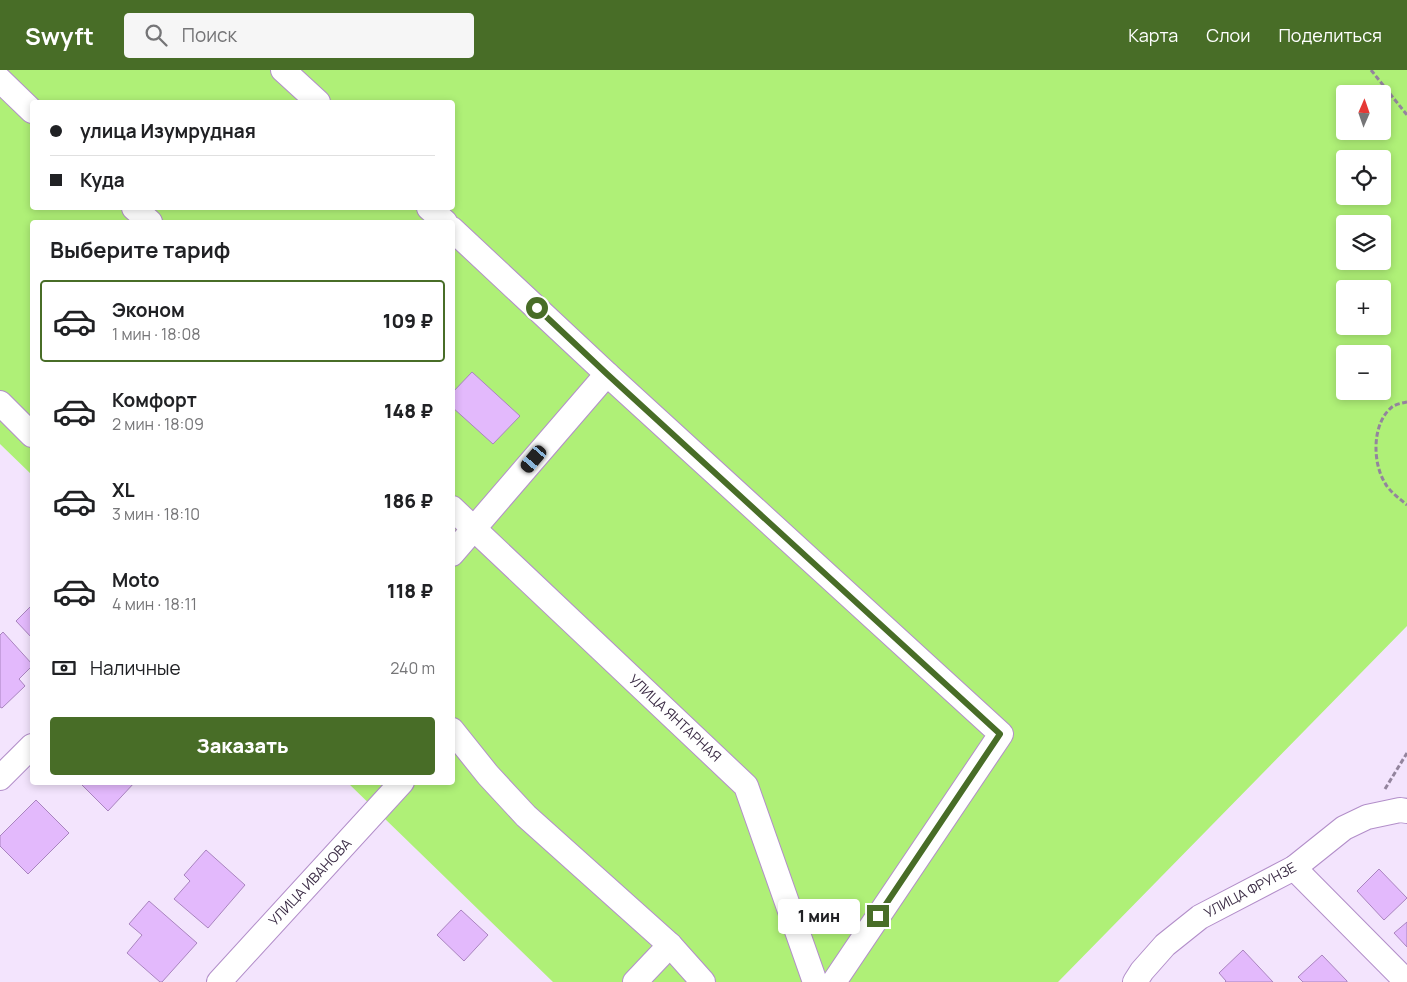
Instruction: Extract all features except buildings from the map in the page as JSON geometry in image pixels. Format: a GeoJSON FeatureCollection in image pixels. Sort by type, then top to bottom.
{"type":"FeatureCollection","features":[{"type":"Feature","properties":{"kind":"street"},"geometry":{"type":"LineString","coordinates":[[283,70],[316,100]]}},
{"type":"Feature","properties":{"kind":"street"},"geometry":{"type":"LineString","coordinates":[[0,80],[30,109]]}},
{"type":"Feature","properties":{"kind":"street"},"geometry":{"type":"LineString","coordinates":[[136,210],[148,220]]}},
{"type":"Feature","properties":{"kind":"street"},"geometry":{"type":"LineString","coordinates":[[431,210],[443,220]]}},
{"type":"Feature","properties":{"kind":"street"},"geometry":{"type":"LineString","coordinates":[[455,232],[607,374],[1000,734],[834,982]]}},
{"type":"Feature","properties":{"kind":"street"},"geometry":{"type":"LineString","coordinates":[[455,551],[607,374]]}},
{"type":"Feature","properties":{"kind":"street"},"geometry":{"type":"LineString","coordinates":[[0,403],[30,433]]}},
{"type":"Feature","properties":{"kind":"street","name":"УЛИЦА ЯНТАРНАЯ"},"geometry":{"type":"LineString","coordinates":[[455,511],[746,786],[815,982]]}},
{"type":"Feature","properties":{"kind":"street"},"geometry":{"type":"LineString","coordinates":[[455,734],[488,775],[526,816],[670,945],[703,982]]}},
{"type":"Feature","properties":{"kind":"street"},"geometry":{"type":"LineString","coordinates":[[0,778],[30,748]]}},
{"type":"Feature","properties":{"kind":"street","name":"УЛИЦА ИВАНОВА"},"geometry":{"type":"LineString","coordinates":[[219,982],[399,785]]}},
{"type":"Feature","properties":{"kind":"street","name":"УЛИЦА ФРУНЗЕ"},"geometry":{"type":"LineString","coordinates":[[1135,982],[1165,945],[1200,917],[1294,868],[1344,828],[1367,817],[1400,810],[1407,811]]}},
{"type":"Feature","properties":{"kind":"street"},"geometry":{"type":"LineString","coordinates":[[1294,868],[1407,982]]}},
{"type":"Feature","properties":{"kind":"street"},"geometry":{"type":"LineString","coordinates":[[635,982],[670,945]]}},
{"type":"Feature","properties":{"kind":"path"},"geometry":{"type":"LineString","coordinates":[[1371,70],[1407,115]]}},
{"type":"Feature","properties":{"kind":"path"},"geometry":{"type":"LineString","coordinates":[[1407,402],[1394,405],[1382,416],[1375,444],[1378,466],[1385,484],[1407,505]]}},
{"type":"Feature","properties":{"kind":"path"},"geometry":{"type":"LineString","coordinates":[[1367,817],[1407,753]]}},
{"type":"Feature","properties":{"kind":"green space"},"geometry":{"type":"Polygon","coordinates":[[[0,70],[1407,70],[1407,626],[1058,982],[553,982],[350,785],[455,785],[455,220],[30,220],[30,473],[0,444],[0,70]]]}},
{"type":"Feature","properties":{"kind":"route"},"geometry":{"type":"LineString","coordinates":[[537,308],[1000,734],[878,916]]}}]}
